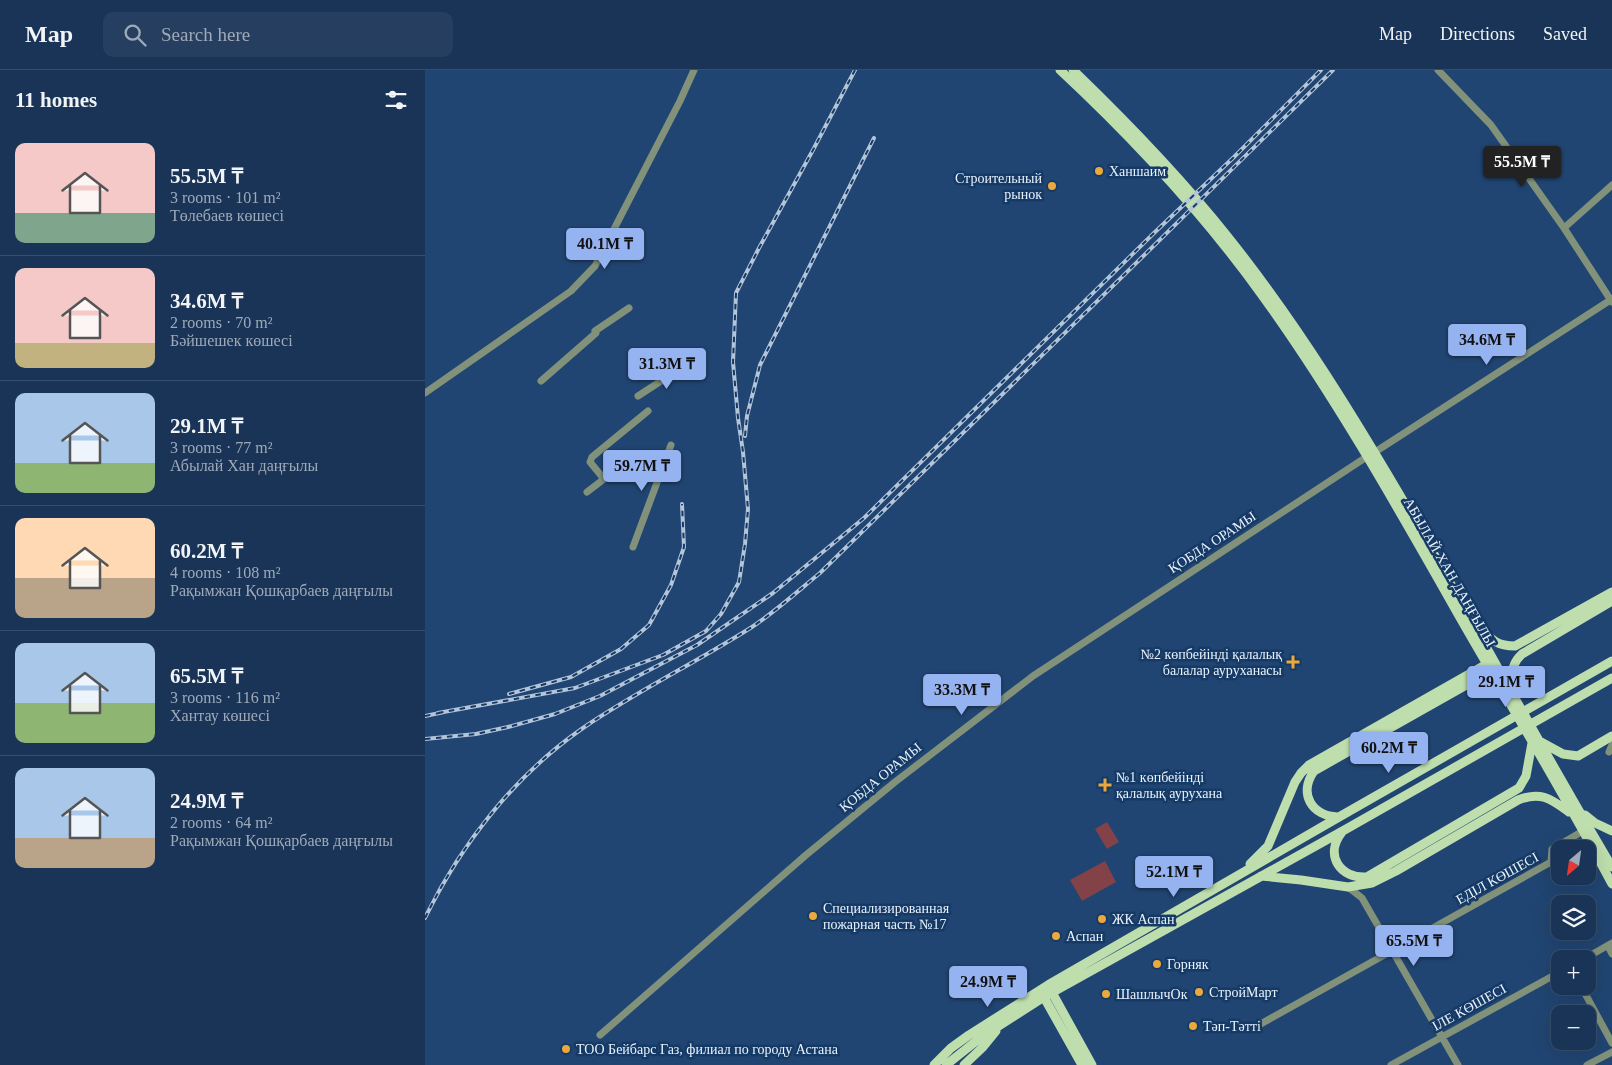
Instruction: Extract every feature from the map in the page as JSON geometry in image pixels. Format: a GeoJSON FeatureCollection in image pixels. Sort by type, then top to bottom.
{"type":"FeatureCollection","features":[{"type":"Feature","properties":{"kind":"main road"},"geometry":{"type":"LineString","coordinates":[[1060,70],[1131,139],[1183,195],[1225,246],[1304,354],[1371,454]]}},
{"type":"Feature","properties":{"kind":"main road"},"geometry":{"type":"LineString","coordinates":[[1073,70],[1188,188],[1229,239],[1310,351],[1371,454]]}},
{"type":"Feature","properties":{"kind":"main road","name":"АБЫЛАЙ ХАН ДАҢҒЫЛЫ"},"geometry":{"type":"LineString","coordinates":[[1371,454],[1472,620],[1516,700],[1536,742]]}},
{"type":"Feature","properties":{"kind":"main road","name":"АБЫЛАЙ ХАН ДАҢҒЫЛЫ"},"geometry":{"type":"LineString","coordinates":[[1371,454],[1489,668],[1536,742],[1576,813],[1609,863],[1612,884]]}},
{"type":"Feature","properties":{"kind":"main road"},"geometry":{"type":"LineString","coordinates":[[1472,620],[1494,641],[1504,646],[1515,646],[1612,592]]}},
{"type":"Feature","properties":{"kind":"main road"},"geometry":{"type":"LineString","coordinates":[[1516,700],[1510,678],[1515,661],[1521,654],[1612,601]]}},
{"type":"Feature","properties":{"kind":"main road"},"geometry":{"type":"LineString","coordinates":[[946,1065],[979,1038],[1003,1023],[1046,991],[1243,872],[1612,661]]}},
{"type":"Feature","properties":{"kind":"main road"},"geometry":{"type":"LineString","coordinates":[[1339,817],[1323,814],[1313,808],[1307,794],[1307,787],[1314,771],[1489,668]]}},
{"type":"Feature","properties":{"kind":"main road"},"geometry":{"type":"LineString","coordinates":[[1243,872],[1269,846],[1295,782],[1309,765],[1489,668]]}},
{"type":"Feature","properties":{"kind":"main road"},"geometry":{"type":"LineString","coordinates":[[934,1065],[969,1034],[1348,828],[1612,678]]}},
{"type":"Feature","properties":{"kind":"main road"},"geometry":{"type":"LineString","coordinates":[[1348,828],[1336,840],[1334,848],[1338,864],[1343,871],[1350,875],[1367,877],[1519,788],[1526,776],[1536,742],[1563,754],[1578,756],[1612,736]]}},
{"type":"Feature","properties":{"kind":"main road"},"geometry":{"type":"LineString","coordinates":[[1261,876],[1349,887],[1372,883],[1527,796],[1545,797],[1555,801],[1612,831]]}},
{"type":"Feature","properties":{"kind":"main road","name":"АБЫЛАЙ ХАН ДАҢҒЫЛЫ"},"geometry":{"type":"LineString","coordinates":[[1576,813],[1583,831],[1609,863]]}},
{"type":"Feature","properties":{"kind":"main road"},"geometry":{"type":"LineString","coordinates":[[1046,991],[1082,1065]]}},
{"type":"Feature","properties":{"kind":"main road"},"geometry":{"type":"LineString","coordinates":[[1046,991],[1092,1065]]}},
{"type":"Feature","properties":{"kind":"main road"},"geometry":{"type":"LineString","coordinates":[[964,1065],[983,1047],[1003,1023]]}},
{"type":"Feature","properties":{"kind":"street"},"geometry":{"type":"LineString","coordinates":[[425,393],[571,291],[595,266],[694,70]]}},
{"type":"Feature","properties":{"kind":"street"},"geometry":{"type":"LineString","coordinates":[[1438,70],[1491,125],[1564,228],[1611,300]]}},
{"type":"Feature","properties":{"kind":"street"},"geometry":{"type":"LineString","coordinates":[[1564,228],[1612,185]]}},
{"type":"Feature","properties":{"kind":"street","name":"ҚОБДА ОРАМЫ"},"geometry":{"type":"LineString","coordinates":[[600,1035],[805,855],[895,782],[1033,676],[1371,454],[1611,300]]}},
{"type":"Feature","properties":{"kind":"street"},"geometry":{"type":"LineString","coordinates":[[541,381],[596,332],[629,308]]}},
{"type":"Feature","properties":{"kind":"street"},"geometry":{"type":"LineString","coordinates":[[639,396],[684,366]]}},
{"type":"Feature","properties":{"kind":"street"},"geometry":{"type":"LineString","coordinates":[[587,492],[604,479],[590,462],[592,457],[648,411]]}},
{"type":"Feature","properties":{"kind":"street"},"geometry":{"type":"LineString","coordinates":[[633,546],[671,445]]}},
{"type":"Feature","properties":{"kind":"street","name":"ЕДІЛ КӨШЕСІ"},"geometry":{"type":"LineString","coordinates":[[1257,1026],[1551,862],[1553,849],[1583,831]]}},
{"type":"Feature","properties":{"kind":"street"},"geometry":{"type":"LineString","coordinates":[[1349,887],[1361,898],[1458,1065]]}},
{"type":"Feature","properties":{"kind":"street"},"geometry":{"type":"LineString","coordinates":[[1596,953],[1610,945],[1612,954]]}},
{"type":"Feature","properties":{"kind":"street","name":"ІЛЕ КӨШЕСІ"},"geometry":{"type":"LineString","coordinates":[[1391,1065],[1551,977]]}},
{"type":"Feature","properties":{"kind":"street"},"geometry":{"type":"LineString","coordinates":[[1586,995],[1612,1043]]}},
{"type":"Feature","properties":{"kind":"street"},"geometry":{"type":"LineString","coordinates":[[1587,1065],[1612,1052]]}},
{"type":"Feature","properties":{"kind":"shaded area"},"geometry":{"type":"Polygon","coordinates":[[[1107,822],[1119,842],[1107,849],[1095,829],[1107,822]]]}},
{"type":"Feature","properties":{"kind":"shaded area"},"geometry":{"type":"Polygon","coordinates":[[[1105,861],[1116,882],[1082,901],[1070,880],[1105,861]]]}},
{"type":"Feature","properties":{"kind":"railway"},"geometry":{"type":"LineString","coordinates":[[438,713],[575,688],[663,655],[706,631],[721,614],[739,582],[748,509],[733,362],[736,293],[855,70]]}},
{"type":"Feature","properties":{"kind":"railway"},"geometry":{"type":"LineString","coordinates":[[425,739],[476,734],[508,727],[555,714],[600,696],[697,645],[773,593],[864,518],[1321,70]]}},
{"type":"Feature","properties":{"kind":"railway"},"geometry":{"type":"LineString","coordinates":[[425,918],[455,864],[473,838],[492,813],[535,767],[558,747],[604,714],[752,627],[820,573],[1333,70]]}},
{"type":"Feature","properties":{"kind":"railway"},"geometry":{"type":"LineString","coordinates":[[745,436],[747,416],[760,365],[874,138]]}},
{"type":"Feature","properties":{"kind":"railway"},"geometry":{"type":"LineString","coordinates":[[509,694],[571,677],[621,649],[649,625],[671,585],[684,547],[682,504]]}},
{"type":"Feature","properties":{"kind":"railway"},"geometry":{"type":"LineString","coordinates":[[425,716],[444,712]]}},
{"type":"Feature","properties":{"kind":"place","name":"Ханшаим"},"geometry":{"type":"Point","coordinates":[1099,171]}},
{"type":"Feature","properties":{"kind":"place","name":"Строительный рынок"},"geometry":{"type":"Point","coordinates":[1052,186]}},
{"type":"Feature","properties":{"kind":"place","name":"№2 көпбейінді қалалық балалар ауруханасы"},"geometry":{"type":"Point","coordinates":[1293,662]}},
{"type":"Feature","properties":{"kind":"place","name":"№1 көпбейінді қалалық аурухана"},"geometry":{"type":"Point","coordinates":[1105,785]}},
{"type":"Feature","properties":{"kind":"place","name":"Специализированная пожарная часть №17"},"geometry":{"type":"Point","coordinates":[813,916]}},
{"type":"Feature","properties":{"kind":"place","name":"ЖК Аспан"},"geometry":{"type":"Point","coordinates":[1102,919]}},
{"type":"Feature","properties":{"kind":"place","name":"Аспан"},"geometry":{"type":"Point","coordinates":[1056,936]}},
{"type":"Feature","properties":{"kind":"place","name":"Горняк"},"geometry":{"type":"Point","coordinates":[1157,964]}},
{"type":"Feature","properties":{"kind":"place","name":"СтройМарт"},"geometry":{"type":"Point","coordinates":[1199,992]}},
{"type":"Feature","properties":{"kind":"place","name":"ШашлычОк"},"geometry":{"type":"Point","coordinates":[1106,994]}},
{"type":"Feature","properties":{"kind":"place","name":"Тәп-Тәтті"},"geometry":{"type":"Point","coordinates":[1193,1026]}},
{"type":"Feature","properties":{"kind":"place","name":"ТОО Бейбарс Газ, филиал по городу Астана"},"geometry":{"type":"Point","coordinates":[566,1049]}}]}
